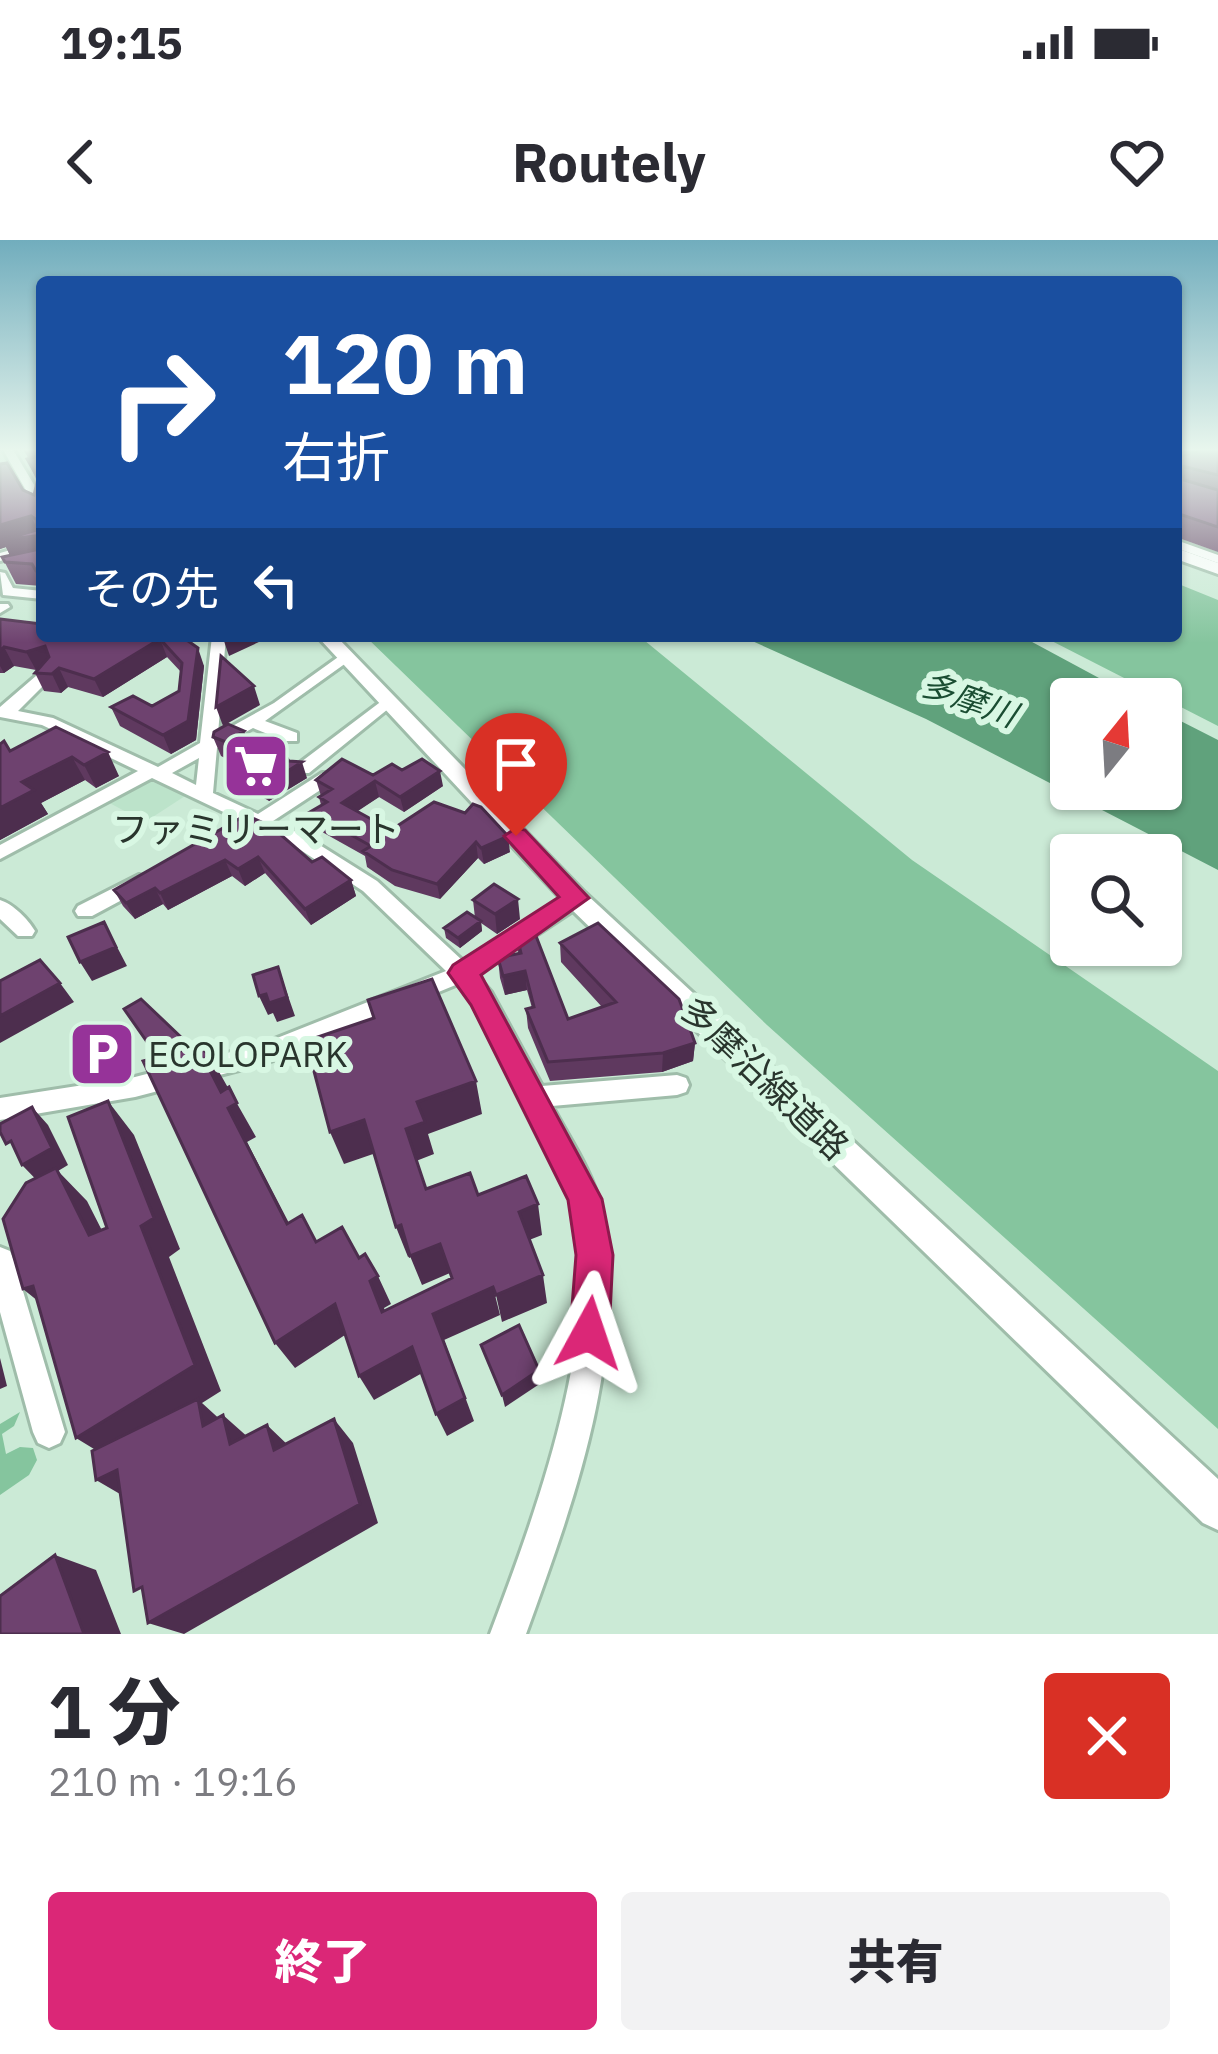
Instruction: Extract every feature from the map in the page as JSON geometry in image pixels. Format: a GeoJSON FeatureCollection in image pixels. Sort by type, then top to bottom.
{"type":"FeatureCollection","features":[{"type":"Feature","properties":{"kind":"main road"},"geometry":{"type":"LineString","coordinates":[[1182,552],[1218,569]]}},
{"type":"Feature","properties":{"kind":"main road","name":"多摩沿線道路"},"geometry":{"type":"LineString","coordinates":[[331,642],[576,898],[1218,1508]]}},
{"type":"Feature","properties":{"kind":"street"},"geometry":{"type":"LineString","coordinates":[[0,557],[36,547]]}},
{"type":"Feature","properties":{"kind":"street"},"geometry":{"type":"LineString","coordinates":[[1182,550],[1218,559]]}},
{"type":"Feature","properties":{"kind":"street"},"geometry":{"type":"LineString","coordinates":[[21,569],[1,577],[8,592],[36,594]]}},
{"type":"Feature","properties":{"kind":"street"},"geometry":{"type":"LineString","coordinates":[[204,794],[210,657],[216,642]]}},
{"type":"Feature","properties":{"kind":"street"},"geometry":{"type":"LineString","coordinates":[[0,854],[252,722],[346,658]]}},
{"type":"Feature","properties":{"kind":"street"},"geometry":{"type":"LineString","coordinates":[[3,712],[49,672]]}},
{"type":"Feature","properties":{"kind":"street"},"geometry":{"type":"LineString","coordinates":[[303,769],[387,702]]}},
{"type":"Feature","properties":{"kind":"street"},"geometry":{"type":"LineString","coordinates":[[3,712],[47,721],[258,818],[355,875],[463,973],[482,998],[585,1199],[595,1255],[595,1292],[562,1477],[508,1634]]}},
{"type":"Feature","properties":{"kind":"street"},"geometry":{"type":"LineString","coordinates":[[252,722],[291,737]]}},
{"type":"Feature","properties":{"kind":"street"},"geometry":{"type":"LineString","coordinates":[[234,830],[328,776]]}},
{"type":"Feature","properties":{"kind":"street"},"geometry":{"type":"LineString","coordinates":[[86,911],[160,870]]}},
{"type":"Feature","properties":{"kind":"street"},"geometry":{"type":"LineString","coordinates":[[0,1109],[135,1087],[266,1053],[463,973],[576,898]]}},
{"type":"Feature","properties":{"kind":"street"},"geometry":{"type":"LineString","coordinates":[[535,1097],[677,1084]]}},
{"type":"Feature","properties":{"kind":"street"},"geometry":{"type":"LineString","coordinates":[[0,1261],[49,1432]]}},
{"type":"Feature","properties":{"kind":"shaded area"},"geometry":{"type":"Polygon","coordinates":[[[1182,585],[1218,600],[1218,726],[1182,708],[1182,678],[1124,678],[1054,642],[1182,642],[1182,585]]]}},
{"type":"Feature","properties":{"kind":"shaded area"},"geometry":{"type":"Polygon","coordinates":[[[371,642],[646,642],[912,860],[1050,955],[1050,966],[1066,966],[1218,1071],[1218,1429],[767,1025],[371,642]]]}},
{"type":"Feature","properties":{"kind":"shaded area"},"geometry":{"type":"Polygon","coordinates":[[[144,778],[185,796],[145,822],[104,800],[144,778]]]}},
{"type":"Feature","properties":{"kind":"shaded area"},"geometry":{"type":"Polygon","coordinates":[[[20,1412],[14,1426],[2,1434],[6,1454],[20,1447],[33,1448],[37,1460],[29,1475],[0,1495],[0,1424],[20,1412]]]}},
{"type":"Feature","properties":{"kind":"water","name":"多摩川"},"geometry":{"type":"Polygon","coordinates":[[[754,642],[1032,642],[1099,678],[1050,678],[1050,783],[926,719],[754,642]]]}},
{"type":"Feature","properties":{"kind":"water"},"geometry":{"type":"Polygon","coordinates":[[[1182,722],[1218,740],[1218,870],[1182,851],[1182,834],[1148,834],[1102,810],[1182,810],[1182,722]]]}},
{"type":"Feature","properties":{"kind":"building"},"geometry":{"type":"Polygon","coordinates":[[[0,513],[36,513],[36,519],[31,516],[0,525],[0,513]]]}},
{"type":"Feature","properties":{"kind":"building"},"geometry":{"type":"Polygon","coordinates":[[[1182,513],[1218,513],[1218,527],[1182,515],[1182,513]]]}},
{"type":"Feature","properties":{"kind":"building"},"geometry":{"type":"Polygon","coordinates":[[[36,530],[36,571],[32,564],[5,562],[2,557],[35,550],[35,536],[3,540],[36,530]]]}},
{"type":"Feature","properties":{"kind":"building"},"geometry":{"type":"Polygon","coordinates":[[[0,619],[36,623],[36,642],[155,642],[94,679],[59,668],[52,674],[35,673],[49,657],[45,646],[26,652],[4,647],[0,651],[0,619]]]}},
{"type":"Feature","properties":{"kind":"building"},"geometry":{"type":"Polygon","coordinates":[[[163,642],[190,642],[198,648],[188,721],[163,735],[111,707],[133,696],[152,706],[179,691],[182,663],[163,642]]]}},
{"type":"Feature","properties":{"kind":"building"},"geometry":{"type":"Polygon","coordinates":[[[221,656],[254,686],[216,707],[221,656]]]}},
{"type":"Feature","properties":{"kind":"building"},"geometry":{"type":"Polygon","coordinates":[[[228,724],[244,731],[226,742],[213,737],[214,732],[228,724]]]}},
{"type":"Feature","properties":{"kind":"building"},"geometry":{"type":"Polygon","coordinates":[[[56,727],[108,752],[84,765],[72,757],[22,782],[34,790],[0,808],[0,744],[4,741],[10,751],[56,727]]]}},
{"type":"Feature","properties":{"kind":"building"},"geometry":{"type":"Polygon","coordinates":[[[283,752],[289,761],[302,762],[264,786],[248,777],[251,772],[283,752]]]}},
{"type":"Feature","properties":{"kind":"building"},"geometry":{"type":"Polygon","coordinates":[[[342,759],[373,775],[392,764],[402,770],[422,759],[440,771],[400,797],[375,781],[342,803],[391,830],[434,802],[465,813],[473,804],[508,836],[481,848],[476,842],[437,884],[392,870],[363,851],[371,846],[310,812],[327,802],[319,797],[332,789],[316,780],[342,759]]]}},
{"type":"Feature","properties":{"kind":"building"},"geometry":{"type":"Polygon","coordinates":[[[246,815],[272,827],[312,862],[322,857],[351,880],[305,909],[258,857],[238,869],[225,860],[160,893],[155,888],[126,903],[114,890],[246,815]]]}},
{"type":"Feature","properties":{"kind":"building"},"geometry":{"type":"Polygon","coordinates":[[[494,884],[518,899],[495,914],[473,900],[494,884]]]}},
{"type":"Feature","properties":{"kind":"building"},"geometry":{"type":"Polygon","coordinates":[[[467,912],[481,921],[458,938],[444,928],[467,912]]]}},
{"type":"Feature","properties":{"kind":"building"},"geometry":{"type":"Polygon","coordinates":[[[104,922],[116,947],[80,962],[68,937],[104,922]]]}},
{"type":"Feature","properties":{"kind":"building"},"geometry":{"type":"Polygon","coordinates":[[[531,923],[568,1019],[616,1002],[560,943],[598,923],[679,999],[695,1043],[663,1053],[548,1062],[526,1009],[534,1007],[525,971],[503,976],[498,958],[521,953],[516,933],[531,923]]]}},
{"type":"Feature","properties":{"kind":"building"},"geometry":{"type":"Polygon","coordinates":[[[40,960],[60,983],[0,1016],[0,981],[40,960]]]}},
{"type":"Feature","properties":{"kind":"building"},"geometry":{"type":"Polygon","coordinates":[[[278,967],[287,997],[269,1003],[266,994],[259,996],[253,975],[278,967]]]}},
{"type":"Feature","properties":{"kind":"building"},"geometry":{"type":"Polygon","coordinates":[[[432,979],[476,1081],[417,1102],[425,1122],[406,1129],[426,1189],[470,1173],[478,1195],[526,1176],[538,1204],[519,1212],[543,1275],[496,1295],[493,1287],[433,1314],[465,1398],[436,1414],[412,1347],[359,1376],[335,1304],[275,1343],[143,1061],[199,1046],[210,1056],[204,1059],[221,1092],[229,1087],[237,1103],[228,1108],[287,1224],[302,1215],[316,1242],[342,1227],[359,1258],[365,1254],[378,1276],[370,1281],[382,1312],[452,1278],[440,1244],[410,1256],[401,1225],[396,1227],[364,1120],[330,1132],[306,1041],[374,1018],[368,1000],[432,979]]]}},
{"type":"Feature","properties":{"kind":"building"},"geometry":{"type":"Polygon","coordinates":[[[141,999],[184,1040],[152,1049],[124,1009],[141,999]]]}},
{"type":"Feature","properties":{"kind":"building"},"geometry":{"type":"Polygon","coordinates":[[[108,1101],[154,1218],[141,1226],[195,1365],[76,1438],[33,1286],[23,1289],[3,1219],[26,1183],[56,1168],[89,1235],[107,1228],[68,1117],[108,1101]]]}},
{"type":"Feature","properties":{"kind":"building"},"geometry":{"type":"Polygon","coordinates":[[[32,1107],[52,1148],[22,1165],[11,1141],[6,1144],[0,1124],[32,1107]]]}},
{"type":"Feature","properties":{"kind":"building"},"geometry":{"type":"Polygon","coordinates":[[[519,1325],[539,1370],[502,1395],[481,1345],[519,1325]]]}},
{"type":"Feature","properties":{"kind":"building"},"geometry":{"type":"Polygon","coordinates":[[[198,1399],[203,1426],[223,1415],[230,1444],[267,1425],[274,1450],[334,1419],[360,1504],[148,1623],[142,1587],[134,1591],[117,1470],[96,1480],[92,1451],[198,1399]]]}},
{"type":"Feature","properties":{"kind":"building"},"geometry":{"type":"Polygon","coordinates":[[[55,1555],[84,1634],[0,1634],[0,1596],[55,1555]]]}},
{"type":"Feature","properties":{"kind":"place","name":"ファミリーマート"},"geometry":{"type":"Point","coordinates":[256,766]}},
{"type":"Feature","properties":{"kind":"place","name":"ECOLOPARK"},"geometry":{"type":"Point","coordinates":[102,1054]}},
{"type":"Feature","properties":{"kind":"route"},"geometry":{"type":"LineString","coordinates":[[516,836],[576,898],[463,973],[482,998],[585,1199],[595,1255],[589,1333]]}}]}
